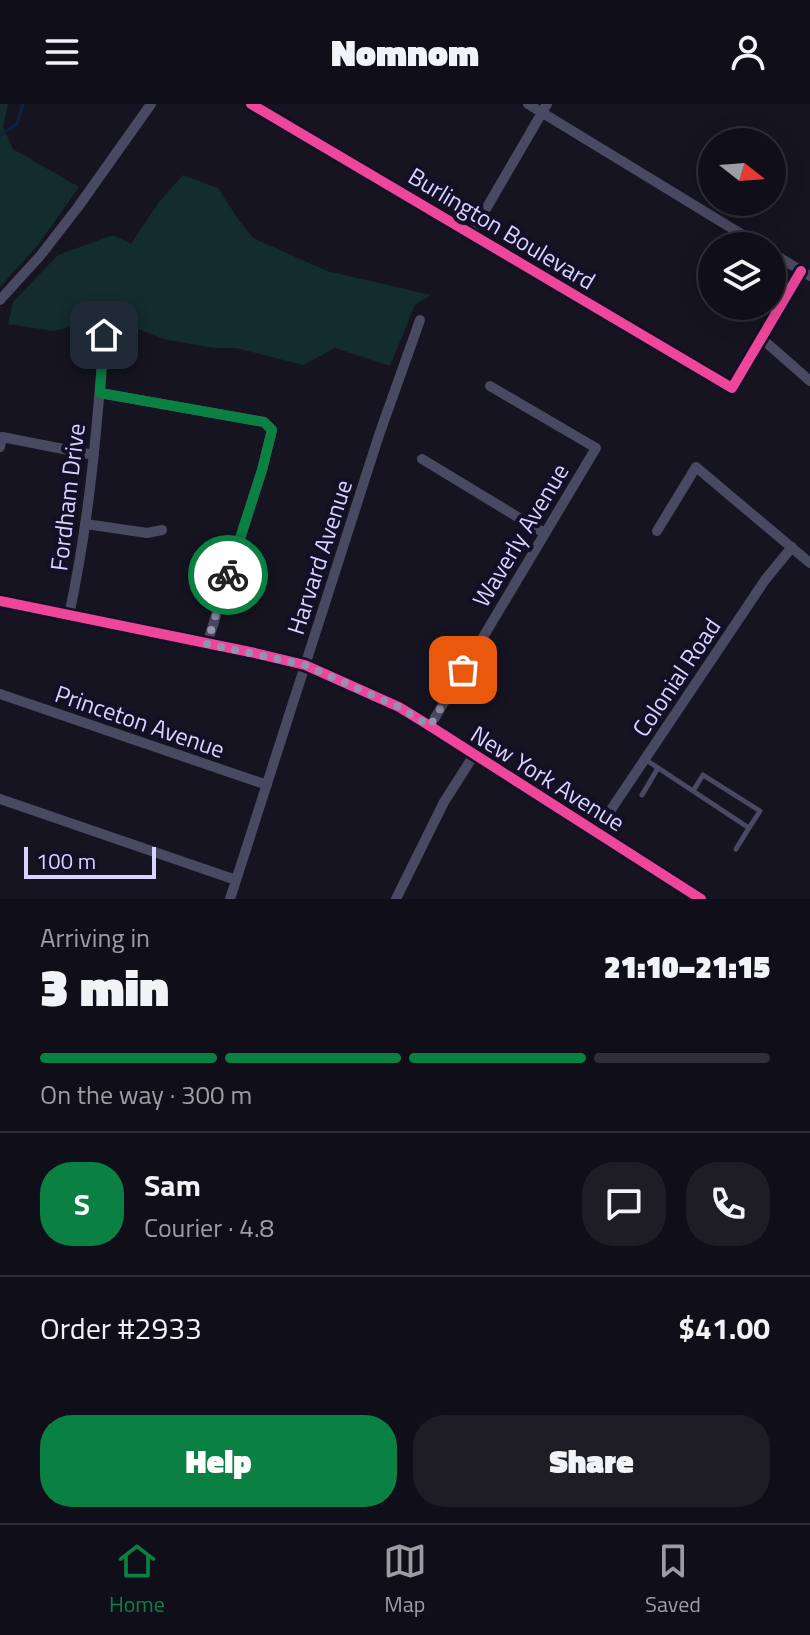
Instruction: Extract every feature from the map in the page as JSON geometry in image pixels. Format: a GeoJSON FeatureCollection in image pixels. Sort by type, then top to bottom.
{"type":"FeatureCollection","features":[{"type":"Feature","properties":{"kind":"street"},"geometry":{"type":"LineString","coordinates":[[0,300],[50,244],[151,104]]}},
{"type":"Feature","properties":{"kind":"street","name":"Burlington Boulevard"},"geometry":{"type":"LineString","coordinates":[[251,104],[732,388],[761,338]]}},
{"type":"Feature","properties":{"kind":"street"},"geometry":{"type":"LineString","coordinates":[[528,104],[545,108],[739,232]]}},
{"type":"Feature","properties":{"kind":"street"},"geometry":{"type":"LineString","coordinates":[[472,233],[545,108]]}},
{"type":"Feature","properties":{"kind":"street"},"geometry":{"type":"LineString","coordinates":[[786,261],[805,273],[761,338],[810,381]]}},
{"type":"Feature","properties":{"kind":"street","name":"Harvard Avenue"},"geometry":{"type":"LineString","coordinates":[[230,899],[379,435],[420,320]]}},
{"type":"Feature","properties":{"kind":"street","name":"Fordham Drive"},"geometry":{"type":"LineString","coordinates":[[69,615],[86,524],[104,335]]}},
{"type":"Feature","properties":{"kind":"street","name":"Waverly Avenue"},"geometry":{"type":"LineString","coordinates":[[430,726],[596,448],[490,386]]}},
{"type":"Feature","properties":{"kind":"street"},"geometry":{"type":"LineString","coordinates":[[100,393],[252,419],[264,422],[272,430],[207,644]]}},
{"type":"Feature","properties":{"kind":"street"},"geometry":{"type":"LineString","coordinates":[[0,447],[2,437],[94,455]]}},
{"type":"Feature","properties":{"kind":"street"},"geometry":{"type":"LineString","coordinates":[[422,459],[544,533]]}},
{"type":"Feature","properties":{"kind":"street"},"geometry":{"type":"LineString","coordinates":[[657,531],[696,467],[810,563]]}},
{"type":"Feature","properties":{"kind":"street"},"geometry":{"type":"LineString","coordinates":[[86,524],[147,533],[162,530]]}},
{"type":"Feature","properties":{"kind":"street","name":"Colonial Road"},"geometry":{"type":"LineString","coordinates":[[596,832],[765,580],[792,547]]}},
{"type":"Feature","properties":{"kind":"street","name":"New York Avenue"},"geometry":{"type":"LineString","coordinates":[[0,601],[305,665],[388,702],[430,726],[701,899]]}},
{"type":"Feature","properties":{"kind":"street","name":"Princeton Avenue"},"geometry":{"type":"LineString","coordinates":[[0,694],[267,785]]}},
{"type":"Feature","properties":{"kind":"street"},"geometry":{"type":"LineString","coordinates":[[396,899],[444,802],[474,755]]}},
{"type":"Feature","properties":{"kind":"street"},"geometry":{"type":"LineString","coordinates":[[0,799],[236,880]]}},
{"type":"Feature","properties":{"kind":"lane"},"geometry":{"type":"LineString","coordinates":[[645,759],[749,828]]}},
{"type":"Feature","properties":{"kind":"lane"},"geometry":{"type":"LineString","coordinates":[[642,795],[658,768]]}},
{"type":"Feature","properties":{"kind":"lane"},"geometry":{"type":"LineString","coordinates":[[693,791],[703,775],[760,811],[736,849]]}},
{"type":"Feature","properties":{"kind":"green space"},"geometry":{"type":"Polygon","coordinates":[[[0,104],[8,104],[3,127],[13,149],[79,187],[38,245],[0,287],[0,104]]]}},
{"type":"Feature","properties":{"kind":"green space"},"geometry":{"type":"Polygon","coordinates":[[[183,175],[218,188],[253,238],[327,271],[431,295],[415,305],[390,366],[335,348],[303,365],[236,348],[213,348],[164,339],[117,321],[89,322],[54,331],[8,324],[13,302],[58,255],[113,235],[131,244],[159,202],[183,175]]]}},
{"type":"Feature","properties":{"kind":"waterway"},"geometry":{"type":"LineString","coordinates":[[0,135],[17,124],[23,104]]}},
{"type":"Feature","properties":{"kind":"cycle path"},"geometry":{"type":"LineString","coordinates":[[251,104],[732,388],[801,271]]}},
{"type":"Feature","properties":{"kind":"cycle path"},"geometry":{"type":"LineString","coordinates":[[0,601],[305,665],[399,707],[701,899]]}},
{"type":"Feature","properties":{"kind":"way so far"},"geometry":{"type":"LineString","coordinates":[[228,575],[207,644],[305,665],[399,707],[430,726],[463,670]]}},
{"type":"Feature","properties":{"kind":"route"},"geometry":{"type":"LineString","coordinates":[[104,335],[100,393],[264,422],[272,430],[228,575]]}}]}
